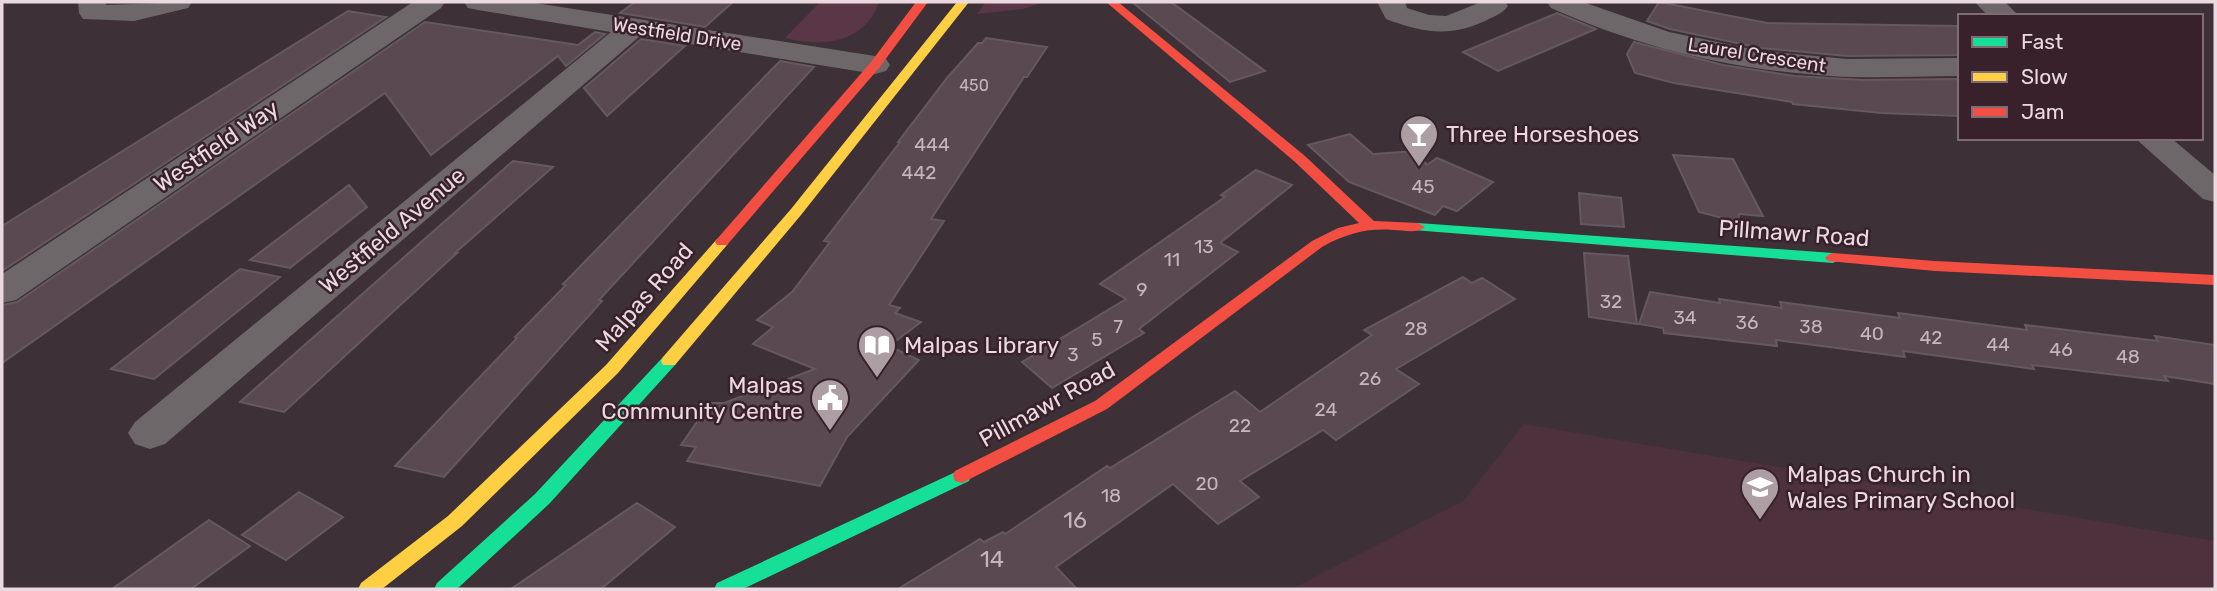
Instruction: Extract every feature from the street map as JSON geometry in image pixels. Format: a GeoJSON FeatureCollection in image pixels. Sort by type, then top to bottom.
{"type":"FeatureCollection","features":[{"type":"Feature","properties":{"kind":"street"},"geometry":{"type":"LineString","coordinates":[[92,2],[93,13],[134,13],[178,2]]}},
{"type":"Feature","properties":{"kind":"street","name":"Westfield Way"},"geometry":{"type":"LineString","coordinates":[[2,291],[431,2]]}},
{"type":"Feature","properties":{"kind":"street","name":"Westfield Drive"},"geometry":{"type":"LineString","coordinates":[[478,2],[876,65]]}},
{"type":"Feature","properties":{"kind":"street","name":"Malpas Road"},"geometry":{"type":"LineString","coordinates":[[368,589],[455,521],[612,369],[876,65],[922,2]]}},
{"type":"Feature","properties":{"kind":"street"},"geometry":{"type":"LineString","coordinates":[[444,589],[471,567],[616,423],[730,292],[963,2]]}},
{"type":"Feature","properties":{"kind":"street"},"geometry":{"type":"LineString","coordinates":[[1111,2],[1300,159],[1369,224]]}},
{"type":"Feature","properties":{"kind":"street"},"geometry":{"type":"LineString","coordinates":[[1391,2],[1396,13],[1438,27],[1457,25],[1499,4]]}},
{"type":"Feature","properties":{"kind":"street"},"geometry":{"type":"LineString","coordinates":[[1408,2],[1440,8],[1499,4]]}},
{"type":"Feature","properties":{"kind":"street","name":"Laurel Crescent"},"geometry":{"type":"LineString","coordinates":[[1561,2],[1590,16],[1658,38],[1735,55],[1832,67],[1958,67]]}},
{"type":"Feature","properties":{"kind":"street"},"geometry":{"type":"LineString","coordinates":[[1989,2],[2003,14]]}},
{"type":"Feature","properties":{"kind":"street","name":"Westfield Avenue"},"geometry":{"type":"LineString","coordinates":[[150,433],[634,27]]}},
{"type":"Feature","properties":{"kind":"street"},"geometry":{"type":"LineString","coordinates":[[2153,140],[2215,192]]}},
{"type":"Feature","properties":{"kind":"street","name":"Pillmawr Road"},"geometry":{"type":"LineString","coordinates":[[724,589],[1027,445],[1101,405],[1317,244],[1341,230],[1369,224],[1548,235],[1935,266],[2215,280]]}},
{"type":"Feature","properties":{"kind":"shaded area"},"geometry":{"type":"Polygon","coordinates":[[[820,2],[879,2],[864,26],[841,39],[813,42],[785,38],[820,2]]]}},
{"type":"Feature","properties":{"kind":"shaded area"},"geometry":{"type":"Polygon","coordinates":[[[986,2],[1044,2],[1023,9],[977,14],[986,2]]]}},
{"type":"Feature","properties":{"kind":"shaded area","name":"Malpas Church in Wales Primary School"},"geometry":{"type":"Polygon","coordinates":[[[1524,424],[2215,541],[2215,589],[1291,589],[1463,501],[1524,424]]]}},
{"type":"Feature","properties":{"kind":"building"},"geometry":{"type":"Polygon","coordinates":[[[635,2],[733,2],[705,27],[620,13],[635,2]]]}},
{"type":"Feature","properties":{"kind":"building"},"geometry":{"type":"Polygon","coordinates":[[[1132,2],[1171,2],[1265,71],[1230,82],[1132,2]]]}},
{"type":"Feature","properties":{"kind":"building"},"geometry":{"type":"Polygon","coordinates":[[[1659,2],[1767,23],[1958,26],[1958,55],[1847,56],[1761,48],[1670,29],[1647,21],[1659,2]]]}},
{"type":"Feature","properties":{"kind":"building"},"geometry":{"type":"Polygon","coordinates":[[[348,11],[386,17],[2,271],[2,226],[348,11]]]}},
{"type":"Feature","properties":{"kind":"building"},"geometry":{"type":"Polygon","coordinates":[[[1557,13],[1596,29],[1498,71],[1463,52],[1557,13]]]}},
{"type":"Feature","properties":{"kind":"building"},"geometry":{"type":"Polygon","coordinates":[[[425,22],[578,45],[595,32],[605,34],[566,66],[558,56],[431,155],[385,93],[2,363],[2,305],[17,302],[425,22]]]}},
{"type":"Feature","properties":{"kind":"building"},"geometry":{"type":"Polygon","coordinates":[[[986,38],[1047,47],[1027,77],[1024,77],[931,219],[944,221],[889,305],[900,308],[895,313],[921,322],[889,346],[919,360],[847,437],[820,486],[687,461],[696,447],[681,445],[710,403],[724,403],[815,369],[753,344],[773,327],[757,320],[792,292],[830,242],[824,241],[898,142],[947,78],[978,43],[982,43],[986,38]]]}},
{"type":"Feature","properties":{"kind":"building"},"geometry":{"type":"Polygon","coordinates":[[[641,39],[685,46],[607,116],[584,88],[641,39]]]}},
{"type":"Feature","properties":{"kind":"building"},"geometry":{"type":"Polygon","coordinates":[[[1634,42],[1723,65],[1795,76],[1863,80],[1958,79],[1958,116],[1881,113],[1793,104],[1674,83],[1635,73],[1627,54],[1634,42]]]}},
{"type":"Feature","properties":{"kind":"building"},"geometry":{"type":"Polygon","coordinates":[[[780,61],[814,67],[599,300],[602,301],[444,477],[395,466],[566,285],[563,284],[780,61]]]}},
{"type":"Feature","properties":{"kind":"building"},"geometry":{"type":"Polygon","coordinates":[[[1350,134],[1373,154],[1416,151],[1427,165],[1437,158],[1493,182],[1457,211],[1443,206],[1435,215],[1349,182],[1308,145],[1350,134]]]}},
{"type":"Feature","properties":{"kind":"building"},"geometry":{"type":"Polygon","coordinates":[[[1673,155],[1733,159],[1763,216],[1739,214],[1738,222],[1699,212],[1673,155]]]}},
{"type":"Feature","properties":{"kind":"building"},"geometry":{"type":"Polygon","coordinates":[[[513,161],[553,167],[455,253],[284,412],[240,402],[513,161]]]}},
{"type":"Feature","properties":{"kind":"building"},"geometry":{"type":"Polygon","coordinates":[[[1256,170],[1292,185],[1220,243],[1238,252],[1139,329],[1144,333],[1052,388],[1022,362],[1126,299],[1100,284],[1225,197],[1221,195],[1256,170]]]}},
{"type":"Feature","properties":{"kind":"building"},"geometry":{"type":"Polygon","coordinates":[[[349,185],[367,207],[290,268],[250,260],[349,185]]]}},
{"type":"Feature","properties":{"kind":"building"},"geometry":{"type":"Polygon","coordinates":[[[1579,193],[1621,198],[1624,227],[1581,224],[1579,193]]]}},
{"type":"Feature","properties":{"kind":"building"},"geometry":{"type":"Polygon","coordinates":[[[1584,253],[1628,256],[1637,324],[1589,317],[1584,253]]]}},
{"type":"Feature","properties":{"kind":"building"},"geometry":{"type":"Polygon","coordinates":[[[240,269],[280,277],[154,379],[111,369],[240,269]]]}},
{"type":"Feature","properties":{"kind":"building"},"geometry":{"type":"Polygon","coordinates":[[[1463,277],[1472,283],[1482,278],[1515,299],[1396,369],[1419,384],[1336,440],[1323,430],[1240,481],[1259,497],[1218,524],[1173,484],[1056,567],[1077,589],[898,589],[980,539],[984,542],[1003,532],[1005,534],[1107,466],[1110,468],[1235,391],[1260,412],[1372,335],[1364,330],[1463,277]]]}},
{"type":"Feature","properties":{"kind":"building"},"geometry":{"type":"Polygon","coordinates":[[[1650,292],[1720,303],[1719,299],[1782,308],[1780,302],[1900,318],[1898,313],[2027,330],[2025,325],[2158,341],[2155,336],[2215,345],[2215,384],[2164,376],[2168,381],[2032,365],[2034,369],[1903,351],[1905,357],[1776,340],[1777,346],[1664,333],[1663,328],[1639,324],[1650,292]]]}},
{"type":"Feature","properties":{"kind":"building"},"geometry":{"type":"Polygon","coordinates":[[[299,492],[343,517],[286,560],[242,535],[299,492]]]}},
{"type":"Feature","properties":{"kind":"building"},"geometry":{"type":"Polygon","coordinates":[[[637,503],[675,527],[601,589],[511,589],[637,503]]]}},
{"type":"Feature","properties":{"kind":"building"},"geometry":{"type":"Polygon","coordinates":[[[209,520],[250,546],[191,589],[112,589],[209,520]]]}},
{"type":"Feature","properties":{"kind":"traffic: fast"},"geometry":{"type":"LineString","coordinates":[[1418,227],[1833,258]]}},
{"type":"Feature","properties":{"kind":"traffic: fast"},"geometry":{"type":"LineString","coordinates":[[444,589],[542,499],[669,361]]}},
{"type":"Feature","properties":{"kind":"traffic: fast"},"geometry":{"type":"LineString","coordinates":[[724,589],[962,476]]}},
{"type":"Feature","properties":{"kind":"traffic: slow"},"geometry":{"type":"LineString","coordinates":[[669,361],[796,212],[963,2]]}},
{"type":"Feature","properties":{"kind":"traffic: slow"},"geometry":{"type":"LineString","coordinates":[[368,589],[455,521],[612,369],[722,242]]}},
{"type":"Feature","properties":{"kind":"traffic: jam"},"geometry":{"type":"LineString","coordinates":[[722,242],[875,65],[922,2]]}},
{"type":"Feature","properties":{"kind":"traffic: jam"},"geometry":{"type":"LineString","coordinates":[[1111,2],[1300,159],[1369,224]]}},
{"type":"Feature","properties":{"kind":"traffic: jam"},"geometry":{"type":"LineString","coordinates":[[962,476],[1101,405],[1317,244],[1343,231],[1366,226],[1418,227]]}},
{"type":"Feature","properties":{"kind":"traffic: jam"},"geometry":{"type":"LineString","coordinates":[[1833,258],[1935,266],[2215,280]]}},
{"type":"Feature","properties":{"kind":"place","name":"Three Horseshoes"},"geometry":{"type":"Point","coordinates":[1419,168]}},
{"type":"Feature","properties":{"kind":"place","name":"Malpas Library"},"geometry":{"type":"Point","coordinates":[877,379]}},
{"type":"Feature","properties":{"kind":"place","name":"Malpas Community Centre"},"geometry":{"type":"Point","coordinates":[830,432]}},
{"type":"Feature","properties":{"kind":"place","name":"Malpas Church in Wales Primary School"},"geometry":{"type":"Point","coordinates":[1760,521]}}]}
